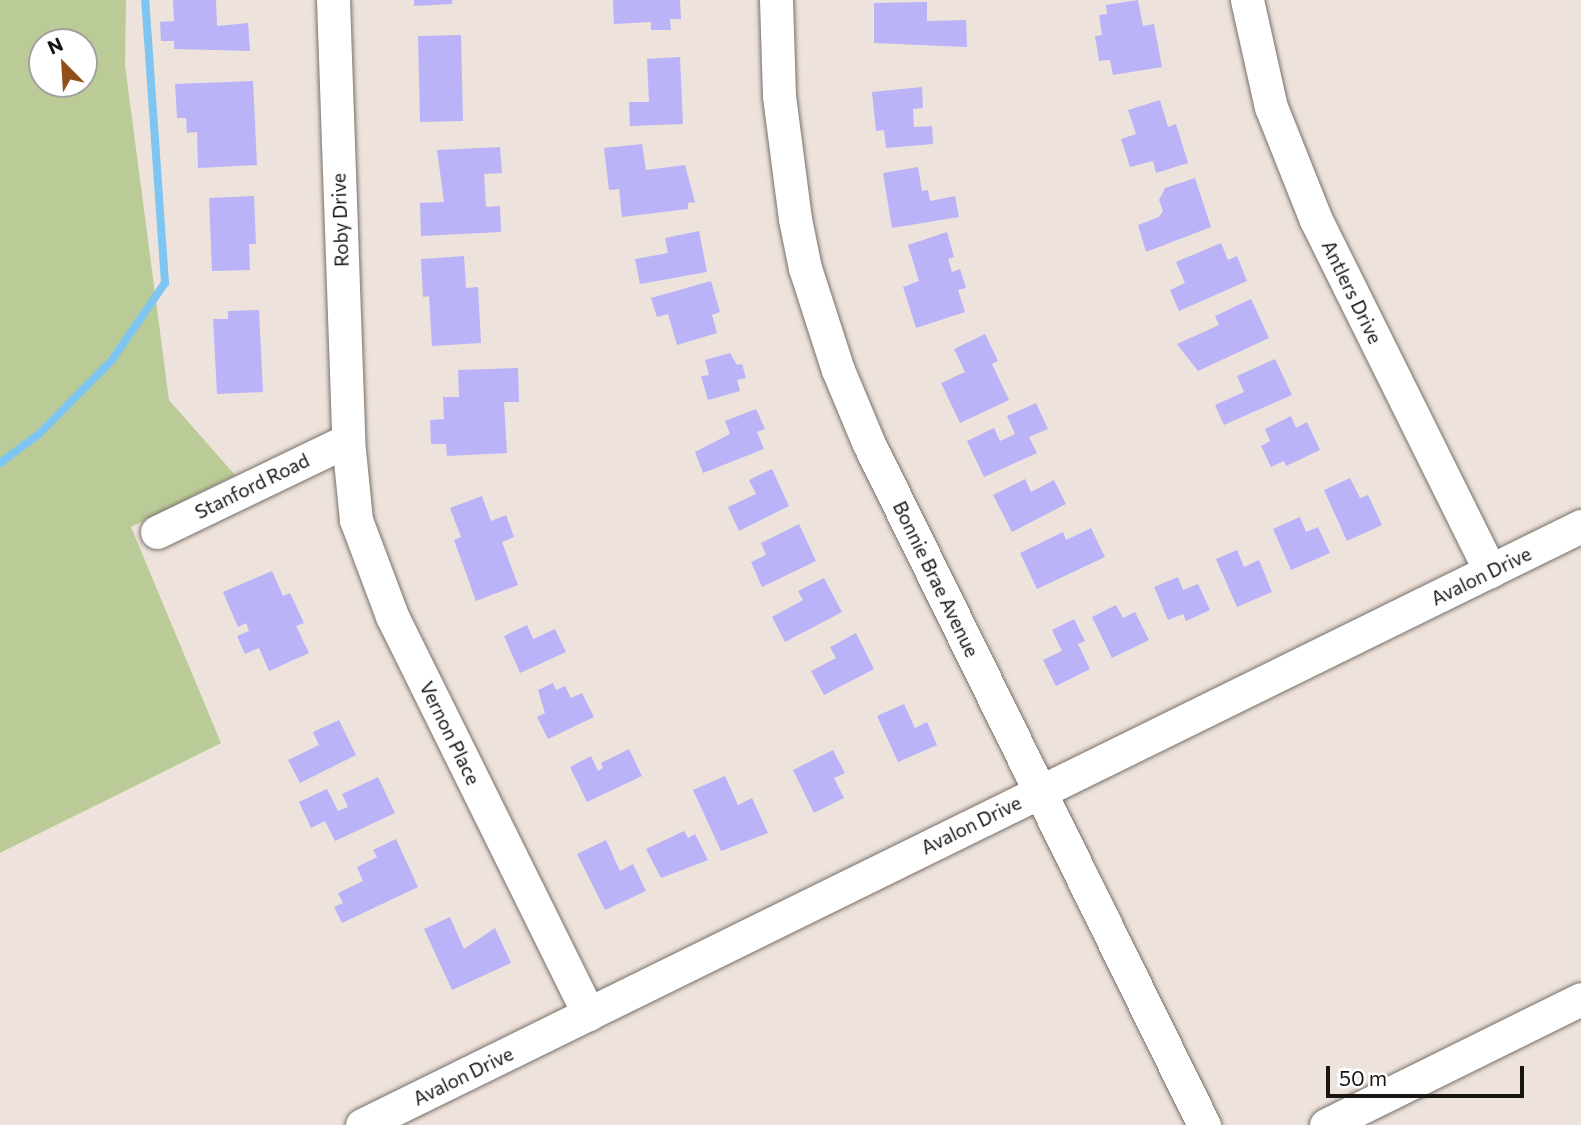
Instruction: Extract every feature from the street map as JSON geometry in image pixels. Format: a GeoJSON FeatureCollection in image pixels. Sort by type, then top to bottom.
{"type":"FeatureCollection","features":[{"type":"Feature","properties":{"kind":"street","name":"Roby Drive"},"geometry":{"type":"LineString","coordinates":[[333,0],[348,440]]}},
{"type":"Feature","properties":{"kind":"street","name":"Bonnie Brae Avenue"},"geometry":{"type":"LineString","coordinates":[[776,0],[783,135],[795,219],[818,313],[869,444],[1204,1125]]}},
{"type":"Feature","properties":{"kind":"street","name":"Antlers Drive"},"geometry":{"type":"LineString","coordinates":[[1247,0],[1271,107],[1316,220],[1490,571]]}},
{"type":"Feature","properties":{"kind":"street","name":"Stanford Road"},"geometry":{"type":"LineString","coordinates":[[157,532],[348,440]]}},
{"type":"Feature","properties":{"kind":"street","name":"Vernon Place"},"geometry":{"type":"LineString","coordinates":[[348,440],[356,520],[393,616],[589,1014]]}},
{"type":"Feature","properties":{"kind":"street","name":"Avalon Drive"},"geometry":{"type":"LineString","coordinates":[[362,1125],[1581,526]]}},
{"type":"Feature","properties":{"kind":"street"},"geometry":{"type":"LineString","coordinates":[[1326,1125],[1581,999]]}},
{"type":"Feature","properties":{"kind":"green space"},"geometry":{"type":"Polygon","coordinates":[[[0,0],[126,0],[125,65],[169,400],[235,475],[131,527],[221,743],[0,853],[0,0]]]}},
{"type":"Feature","properties":{"kind":"building"},"geometry":{"type":"Polygon","coordinates":[[[173,0],[216,0],[217,26],[248,23],[250,51],[174,49],[174,41],[161,41],[160,22],[174,21],[173,0]]]}},
{"type":"Feature","properties":{"kind":"building"},"geometry":{"type":"Polygon","coordinates":[[[414,0],[452,0],[452,4],[414,6],[414,0]]]}},
{"type":"Feature","properties":{"kind":"building"},"geometry":{"type":"Polygon","coordinates":[[[613,0],[680,0],[681,19],[670,19],[671,30],[651,30],[651,22],[614,24],[613,0]]]}},
{"type":"Feature","properties":{"kind":"building"},"geometry":{"type":"Polygon","coordinates":[[[1138,0],[1143,26],[1154,24],[1162,67],[1113,75],[1110,60],[1099,61],[1095,36],[1102,35],[1099,15],[1107,14],[1106,5],[1138,0]]]}},
{"type":"Feature","properties":{"kind":"building"},"geometry":{"type":"Polygon","coordinates":[[[927,2],[927,21],[966,20],[967,47],[874,43],[874,3],[927,2]]]}},
{"type":"Feature","properties":{"kind":"building"},"geometry":{"type":"Polygon","coordinates":[[[461,35],[463,121],[420,122],[418,36],[461,35]]]}},
{"type":"Feature","properties":{"kind":"building"},"geometry":{"type":"Polygon","coordinates":[[[680,57],[683,124],[630,126],[629,102],[649,102],[647,59],[680,57]]]}},
{"type":"Feature","properties":{"kind":"building"},"geometry":{"type":"Polygon","coordinates":[[[253,81],[257,165],[198,168],[197,132],[187,133],[186,118],[177,118],[175,84],[253,81]]]}},
{"type":"Feature","properties":{"kind":"building"},"geometry":{"type":"Polygon","coordinates":[[[922,87],[923,108],[913,109],[914,127],[932,126],[933,144],[886,148],[884,130],[876,131],[872,92],[922,87]]]}},
{"type":"Feature","properties":{"kind":"building"},"geometry":{"type":"Polygon","coordinates":[[[1160,100],[1168,127],[1176,124],[1188,163],[1156,173],[1153,161],[1130,167],[1121,139],[1136,134],[1128,110],[1160,100]]]}},
{"type":"Feature","properties":{"kind":"building"},"geometry":{"type":"Polygon","coordinates":[[[642,144],[646,170],[685,165],[695,202],[688,203],[688,209],[622,217],[619,189],[609,190],[604,148],[642,144]]]}},
{"type":"Feature","properties":{"kind":"building"},"geometry":{"type":"Polygon","coordinates":[[[500,147],[502,173],[484,174],[486,207],[500,206],[501,232],[421,236],[420,203],[444,202],[437,150],[500,147]]]}},
{"type":"Feature","properties":{"kind":"building"},"geometry":{"type":"Polygon","coordinates":[[[918,167],[922,191],[928,190],[930,201],[955,196],[959,217],[892,228],[883,173],[918,167]]]}},
{"type":"Feature","properties":{"kind":"building"},"geometry":{"type":"Polygon","coordinates":[[[1195,178],[1211,227],[1146,252],[1138,225],[1159,217],[1163,211],[1159,200],[1165,188],[1195,178]]]}},
{"type":"Feature","properties":{"kind":"building"},"geometry":{"type":"Polygon","coordinates":[[[254,196],[256,244],[249,244],[250,270],[212,271],[209,198],[254,196]]]}},
{"type":"Feature","properties":{"kind":"building"},"geometry":{"type":"Polygon","coordinates":[[[699,231],[707,272],[640,284],[635,259],[668,253],[665,238],[699,231]]]}},
{"type":"Feature","properties":{"kind":"building"},"geometry":{"type":"Polygon","coordinates":[[[947,232],[954,257],[948,259],[952,272],[960,269],[966,288],[958,290],[965,312],[916,328],[903,287],[919,281],[908,245],[947,232]]]}},
{"type":"Feature","properties":{"kind":"building"},"geometry":{"type":"Polygon","coordinates":[[[1221,243],[1228,260],[1237,256],[1247,281],[1179,311],[1170,290],[1185,283],[1176,262],[1221,243]]]}},
{"type":"Feature","properties":{"kind":"building"},"geometry":{"type":"Polygon","coordinates":[[[464,256],[466,288],[478,287],[481,343],[432,346],[429,296],[423,297],[421,259],[464,256]]]}},
{"type":"Feature","properties":{"kind":"building"},"geometry":{"type":"Polygon","coordinates":[[[711,281],[720,312],[712,315],[717,333],[677,345],[668,314],[657,317],[651,298],[711,281]]]}},
{"type":"Feature","properties":{"kind":"building"},"geometry":{"type":"Polygon","coordinates":[[[1251,299],[1269,338],[1198,371],[1177,344],[1219,325],[1215,316],[1251,299]]]}},
{"type":"Feature","properties":{"kind":"building"},"geometry":{"type":"Polygon","coordinates":[[[259,310],[263,392],[217,394],[213,319],[228,319],[228,311],[259,310]]]}},
{"type":"Feature","properties":{"kind":"building"},"geometry":{"type":"Polygon","coordinates":[[[985,334],[998,361],[992,364],[1009,400],[960,423],[941,383],[965,372],[954,349],[985,334]]]}},
{"type":"Feature","properties":{"kind":"building"},"geometry":{"type":"Polygon","coordinates":[[[730,353],[737,365],[742,364],[746,378],[737,380],[740,391],[708,400],[701,376],[709,375],[705,360],[730,353]]]}},
{"type":"Feature","properties":{"kind":"building"},"geometry":{"type":"Polygon","coordinates":[[[1275,359],[1292,395],[1224,425],[1215,405],[1244,392],[1237,376],[1275,359]]]}},
{"type":"Feature","properties":{"kind":"building"},"geometry":{"type":"Polygon","coordinates":[[[518,368],[519,402],[504,402],[507,453],[447,456],[446,444],[431,444],[430,420],[444,419],[443,397],[459,397],[458,370],[518,368]]]}},
{"type":"Feature","properties":{"kind":"building"},"geometry":{"type":"Polygon","coordinates":[[[1036,403],[1048,429],[1029,437],[1037,453],[984,477],[967,441],[994,428],[1000,441],[1015,434],[1007,416],[1036,403]]]}},
{"type":"Feature","properties":{"kind":"building"},"geometry":{"type":"Polygon","coordinates":[[[756,409],[765,429],[757,432],[764,449],[703,473],[695,452],[730,434],[725,421],[756,409]]]}},
{"type":"Feature","properties":{"kind":"building"},"geometry":{"type":"Polygon","coordinates":[[[1291,416],[1296,428],[1307,422],[1320,450],[1286,466],[1284,461],[1271,467],[1261,446],[1270,441],[1265,429],[1291,416]]]}},
{"type":"Feature","properties":{"kind":"building"},"geometry":{"type":"Polygon","coordinates":[[[772,469],[789,506],[739,531],[728,507],[756,494],[749,480],[772,469]]]}},
{"type":"Feature","properties":{"kind":"building"},"geometry":{"type":"Polygon","coordinates":[[[1350,478],[1360,498],[1368,495],[1382,525],[1347,541],[1324,490],[1350,478]]]}},
{"type":"Feature","properties":{"kind":"building"},"geometry":{"type":"Polygon","coordinates":[[[1025,479],[1031,492],[1054,480],[1066,504],[1012,532],[993,495],[1025,479]]]}},
{"type":"Feature","properties":{"kind":"building"},"geometry":{"type":"Polygon","coordinates":[[[482,496],[491,521],[506,515],[514,537],[502,542],[518,585],[476,601],[454,540],[461,537],[450,508],[482,496]]]}},
{"type":"Feature","properties":{"kind":"building"},"geometry":{"type":"Polygon","coordinates":[[[1300,517],[1306,532],[1318,527],[1330,553],[1291,570],[1273,529],[1300,517]]]}},
{"type":"Feature","properties":{"kind":"building"},"geometry":{"type":"Polygon","coordinates":[[[799,524],[816,561],[762,587],[751,562],[766,555],[761,543],[799,524]]]}},
{"type":"Feature","properties":{"kind":"building"},"geometry":{"type":"Polygon","coordinates":[[[1091,528],[1105,557],[1037,589],[1020,553],[1063,532],[1066,540],[1091,528]]]}},
{"type":"Feature","properties":{"kind":"building"},"geometry":{"type":"Polygon","coordinates":[[[1237,550],[1244,567],[1259,560],[1272,592],[1237,607],[1216,559],[1237,550]]]}},
{"type":"Feature","properties":{"kind":"building"},"geometry":{"type":"Polygon","coordinates":[[[272,571],[283,596],[290,593],[304,623],[296,626],[309,653],[269,671],[259,648],[245,654],[237,636],[249,631],[246,623],[238,627],[223,592],[272,571]]]}},
{"type":"Feature","properties":{"kind":"building"},"geometry":{"type":"Polygon","coordinates":[[[1178,577],[1183,590],[1198,584],[1210,610],[1186,621],[1183,614],[1168,620],[1154,587],[1178,577]]]}},
{"type":"Feature","properties":{"kind":"building"},"geometry":{"type":"Polygon","coordinates":[[[824,578],[842,612],[785,642],[772,617],[803,600],[798,591],[824,578]]]}},
{"type":"Feature","properties":{"kind":"building"},"geometry":{"type":"Polygon","coordinates":[[[1116,605],[1123,618],[1135,612],[1149,640],[1112,658],[1092,617],[1116,605]]]}},
{"type":"Feature","properties":{"kind":"building"},"geometry":{"type":"Polygon","coordinates":[[[1074,619],[1085,641],[1078,644],[1090,669],[1056,686],[1043,660],[1062,651],[1052,630],[1074,619]]]}},
{"type":"Feature","properties":{"kind":"building"},"geometry":{"type":"Polygon","coordinates":[[[527,625],[533,639],[555,629],[566,652],[520,673],[504,636],[527,625]]]}},
{"type":"Feature","properties":{"kind":"building"},"geometry":{"type":"Polygon","coordinates":[[[856,633],[874,669],[824,695],[811,671],[836,658],[830,647],[856,633]]]}},
{"type":"Feature","properties":{"kind":"building"},"geometry":{"type":"Polygon","coordinates":[[[553,683],[556,690],[565,686],[571,698],[582,693],[594,717],[548,739],[537,717],[545,713],[538,690],[553,683]]]}},
{"type":"Feature","properties":{"kind":"building"},"geometry":{"type":"Polygon","coordinates":[[[904,704],[915,728],[927,722],[937,745],[898,762],[877,716],[904,704]]]}},
{"type":"Feature","properties":{"kind":"building"},"geometry":{"type":"Polygon","coordinates":[[[339,720],[356,755],[300,783],[288,760],[319,745],[313,732],[339,720]]]}},
{"type":"Feature","properties":{"kind":"building"},"geometry":{"type":"Polygon","coordinates":[[[629,749],[642,776],[587,802],[570,767],[591,756],[598,771],[603,768],[601,763],[629,749]]]}},
{"type":"Feature","properties":{"kind":"building"},"geometry":{"type":"Polygon","coordinates":[[[833,750],[845,773],[834,778],[844,798],[814,813],[793,770],[833,750]]]}},
{"type":"Feature","properties":{"kind":"building"},"geometry":{"type":"Polygon","coordinates":[[[725,776],[738,805],[752,798],[768,833],[721,851],[693,790],[725,776]]]}},
{"type":"Feature","properties":{"kind":"building"},"geometry":{"type":"Polygon","coordinates":[[[378,777],[395,813],[335,841],[325,821],[311,828],[299,802],[327,789],[338,811],[348,807],[342,794],[378,777]]]}},
{"type":"Feature","properties":{"kind":"building"},"geometry":{"type":"Polygon","coordinates":[[[684,831],[688,838],[695,834],[708,860],[661,878],[646,849],[684,831]]]}},
{"type":"Feature","properties":{"kind":"building"},"geometry":{"type":"Polygon","coordinates":[[[396,839],[418,887],[342,923],[334,907],[343,903],[338,893],[363,881],[357,867],[377,857],[373,850],[396,839]]]}},
{"type":"Feature","properties":{"kind":"building"},"geometry":{"type":"Polygon","coordinates":[[[606,840],[620,871],[633,864],[646,891],[605,910],[577,854],[606,840]]]}},
{"type":"Feature","properties":{"kind":"building"},"geometry":{"type":"Polygon","coordinates":[[[450,917],[464,949],[495,928],[511,963],[452,990],[424,929],[450,917]]]}},
{"type":"Feature","properties":{"kind":"waterway"},"geometry":{"type":"LineString","coordinates":[[0,463],[39,434],[112,360],[165,283],[145,0]]}}]}
